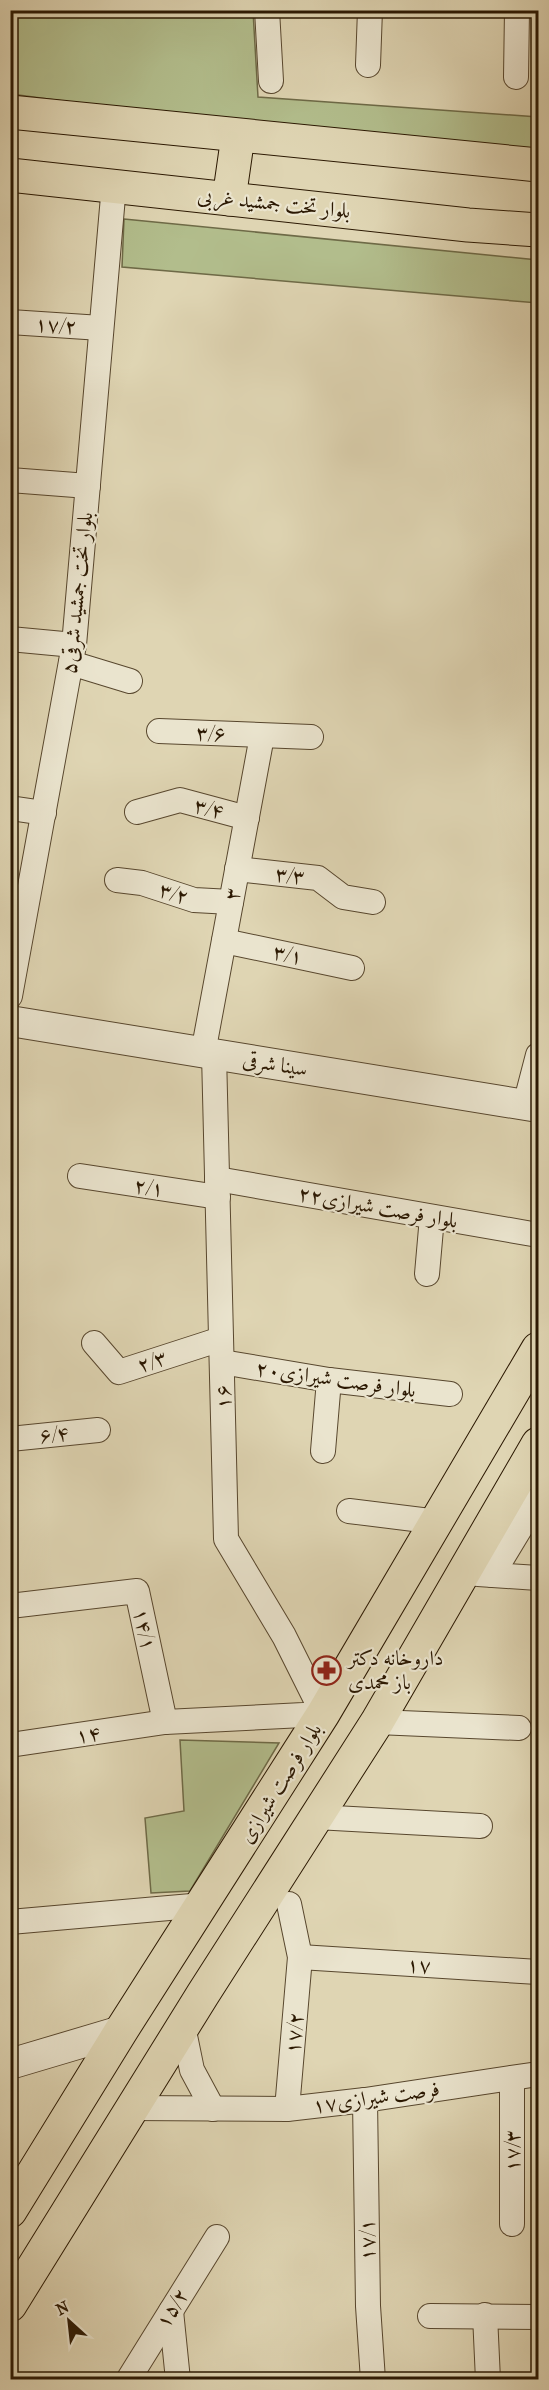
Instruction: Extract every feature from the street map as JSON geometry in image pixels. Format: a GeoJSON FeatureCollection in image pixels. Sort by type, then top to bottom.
{"type":"FeatureCollection","features":[{"type":"Feature","properties":{"kind":"main road"},"geometry":{"type":"LineString","coordinates":[[10,112],[538,165]]}},
{"type":"Feature","properties":{"kind":"main road"},"geometry":{"type":"LineString","coordinates":[[229,199],[238,136]]}},
{"type":"Feature","properties":{"kind":"main road","name":"بلوار تخت جمشید غربی"},"geometry":{"type":"LineString","coordinates":[[10,175],[468,225],[538,230]]}},
{"type":"Feature","properties":{"kind":"main road","name":"بلوار فرصت شیرازی"},"geometry":{"type":"LineString","coordinates":[[10,2211],[121,2031],[323,1714],[538,1349]]}},
{"type":"Feature","properties":{"kind":"main road"},"geometry":{"type":"LineString","coordinates":[[10,2305],[316,1817],[529,1495],[538,1444]]}},
{"type":"Feature","properties":{"kind":"street"},"geometry":{"type":"LineString","coordinates":[[267,10],[271,81]]}},
{"type":"Feature","properties":{"kind":"street"},"geometry":{"type":"LineString","coordinates":[[368,65],[370,10]]}},
{"type":"Feature","properties":{"kind":"street"},"geometry":{"type":"LineString","coordinates":[[516,77],[517,10]]}},
{"type":"Feature","properties":{"kind":"street","name":"بلوار تخت جمشید شرقی۵"},"geometry":{"type":"LineString","coordinates":[[10,996],[72,654],[114,185]]}},
{"type":"Feature","properties":{"kind":"street","name":"۱۷/۲"},"geometry":{"type":"LineString","coordinates":[[10,322],[101,328]]}},
{"type":"Feature","properties":{"kind":"street"},"geometry":{"type":"LineString","coordinates":[[10,480],[88,486]]}},
{"type":"Feature","properties":{"kind":"street"},"geometry":{"type":"LineString","coordinates":[[10,639],[72,654],[130,681]]}},
{"type":"Feature","properties":{"kind":"street","name":"۳/۶"},"geometry":{"type":"LineString","coordinates":[[159,730],[311,737]]}},
{"type":"Feature","properties":{"kind":"street","name":"۳"},"geometry":{"type":"LineString","coordinates":[[209,1054],[224,941],[262,736]]}},
{"type":"Feature","properties":{"kind":"street","name":"۳/۴"},"geometry":{"type":"LineString","coordinates":[[137,812],[180,800],[247,818]]}},
{"type":"Feature","properties":{"kind":"street"},"geometry":{"type":"LineString","coordinates":[[10,808],[44,813]]}},
{"type":"Feature","properties":{"kind":"street","name":"۳/۳"},"geometry":{"type":"LineString","coordinates":[[237,869],[318,879],[343,897],[373,902]]}},
{"type":"Feature","properties":{"kind":"street","name":"۳/۲"},"geometry":{"type":"LineString","coordinates":[[117,880],[142,883],[194,900],[231,902]]}},
{"type":"Feature","properties":{"kind":"street","name":"۳/۱"},"geometry":{"type":"LineString","coordinates":[[224,941],[352,968]]}},
{"type":"Feature","properties":{"kind":"street","name":"سینا شرقی"},"geometry":{"type":"LineString","coordinates":[[10,1021],[532,1106]]}},
{"type":"Feature","properties":{"kind":"street","name":"۱۶"},"geometry":{"type":"LineString","coordinates":[[209,1054],[218,1188],[226,1539],[284,1636],[323,1714]]}},
{"type":"Feature","properties":{"kind":"street"},"geometry":{"type":"LineString","coordinates":[[532,1106],[538,1055]]}},
{"type":"Feature","properties":{"kind":"street","name":"۲/۱"},"geometry":{"type":"LineString","coordinates":[[80,1176],[218,1188]]}},
{"type":"Feature","properties":{"kind":"street","name":"بلوار فرصت شیرازی۲۲"},"geometry":{"type":"LineString","coordinates":[[218,1188],[432,1216],[538,1235]]}},
{"type":"Feature","properties":{"kind":"street"},"geometry":{"type":"LineString","coordinates":[[427,1274],[432,1216]]}},
{"type":"Feature","properties":{"kind":"street","name":"۲/۳"},"geometry":{"type":"LineString","coordinates":[[94,1343],[119,1372],[221,1350]]}},
{"type":"Feature","properties":{"kind":"street","name":"بلوار فرصت شیرازی۲۰"},"geometry":{"type":"LineString","coordinates":[[221,1350],[329,1380],[450,1394]]}},
{"type":"Feature","properties":{"kind":"street"},"geometry":{"type":"LineString","coordinates":[[323,1451],[329,1380]]}},
{"type":"Feature","properties":{"kind":"street","name":"۶/۴"},"geometry":{"type":"LineString","coordinates":[[10,1438],[98,1430]]}},
{"type":"Feature","properties":{"kind":"street"},"geometry":{"type":"LineString","coordinates":[[349,1511],[438,1522]]}},
{"type":"Feature","properties":{"kind":"street"},"geometry":{"type":"LineString","coordinates":[[478,1574],[538,1578]]}},
{"type":"Feature","properties":{"kind":"street","name":"۱۴/۱"},"geometry":{"type":"LineString","coordinates":[[10,1606],[137,1591],[165,1722]]}},
{"type":"Feature","properties":{"kind":"street","name":"۱۴"},"geometry":{"type":"LineString","coordinates":[[10,1745],[165,1722],[323,1714]]}},
{"type":"Feature","properties":{"kind":"street"},"geometry":{"type":"LineString","coordinates":[[377,1722],[519,1728]]}},
{"type":"Feature","properties":{"kind":"street"},"geometry":{"type":"LineString","coordinates":[[316,1817],[480,1826]]}},
{"type":"Feature","properties":{"kind":"street","name":"۱۷/۲"},"geometry":{"type":"LineString","coordinates":[[287,2109],[300,1957],[289,1904]]}},
{"type":"Feature","properties":{"kind":"street"},"geometry":{"type":"LineString","coordinates":[[10,1922],[203,1905]]}},
{"type":"Feature","properties":{"kind":"street","name":"۱۷"},"geometry":{"type":"LineString","coordinates":[[300,1957],[538,1972]]}},
{"type":"Feature","properties":{"kind":"street"},"geometry":{"type":"LineString","coordinates":[[183,2026],[192,2070],[213,2109]]}},
{"type":"Feature","properties":{"kind":"street"},"geometry":{"type":"LineString","coordinates":[[15,2063],[121,2031]]}},
{"type":"Feature","properties":{"kind":"street","name":"۱۷فرصت شیرازی"},"geometry":{"type":"LineString","coordinates":[[132,2108],[287,2109],[365,2100],[538,2074]]}},
{"type":"Feature","properties":{"kind":"street","name":"۱۷/۳"},"geometry":{"type":"LineString","coordinates":[[512,2078],[512,2224]]}},
{"type":"Feature","properties":{"kind":"street","name":"۱۷/۱"},"geometry":{"type":"LineString","coordinates":[[365,2100],[368,2306],[373,2379]]}},
{"type":"Feature","properties":{"kind":"street","name":"۱۵/۲"},"geometry":{"type":"LineString","coordinates":[[128,2379],[217,2237]]}},
{"type":"Feature","properties":{"kind":"street"},"geometry":{"type":"LineString","coordinates":[[171,2311],[178,2379]]}},
{"type":"Feature","properties":{"kind":"street"},"geometry":{"type":"LineString","coordinates":[[485,2315],[488,2379]]}},
{"type":"Feature","properties":{"kind":"street"},"geometry":{"type":"LineString","coordinates":[[430,2316],[538,2317]]}},
{"type":"Feature","properties":{"kind":"green space"},"geometry":{"type":"Polygon","coordinates":[[[11,11],[253,11],[258,97],[538,117],[538,151],[145,112],[11,94],[11,11]]]}},
{"type":"Feature","properties":{"kind":"green space"},"geometry":{"type":"Polygon","coordinates":[[[124,219],[538,260],[538,303],[122,267],[124,219]]]}},
{"type":"Feature","properties":{"kind":"green space"},"geometry":{"type":"Polygon","coordinates":[[[180,1740],[279,1743],[190,1891],[151,1893],[145,1818],[184,1811],[180,1740]]]}},
{"type":"Feature","properties":{"kind":"place","name":"داروخانه دکتر باز محمدی"},"geometry":{"type":"Point","coordinates":[327,1670]}}]}
